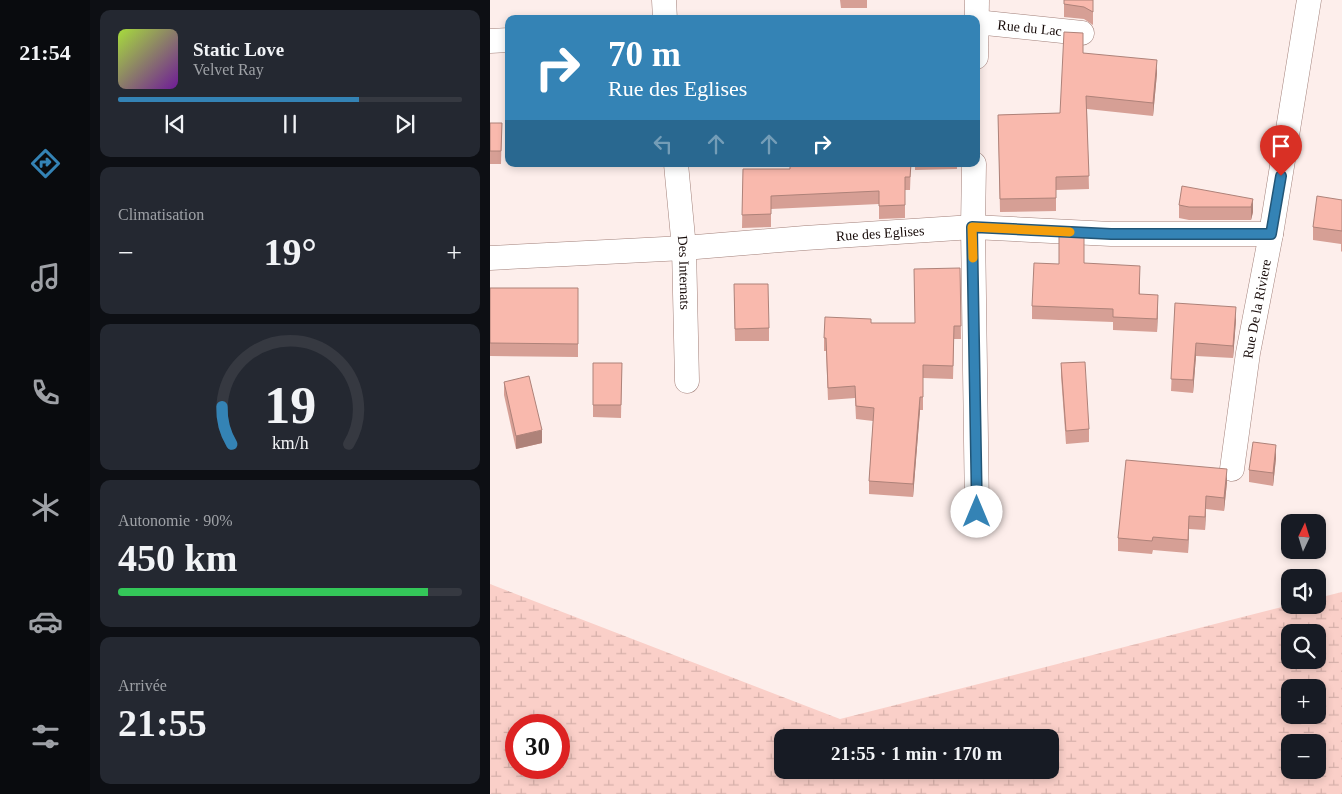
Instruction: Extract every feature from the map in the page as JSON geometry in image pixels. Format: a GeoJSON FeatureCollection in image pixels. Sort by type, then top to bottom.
{"type":"FeatureCollection","features":[{"type":"Feature","properties":{"kind":"street"},"geometry":{"type":"LineString","coordinates":[[664,0],[665,15]]}},
{"type":"Feature","properties":{"kind":"street","name":"Rue De la Riviere"},"geometry":{"type":"LineString","coordinates":[[1232,469],[1248,353],[1271,234],[1309,0]]}},
{"type":"Feature","properties":{"kind":"street","name":"Rue du Lac"},"geometry":{"type":"LineString","coordinates":[[980,16],[1082,33]]}},
{"type":"Feature","properties":{"kind":"street"},"geometry":{"type":"LineString","coordinates":[[490,41],[505,40]]}},
{"type":"Feature","properties":{"kind":"street","name":"Des Internats"},"geometry":{"type":"LineString","coordinates":[[676,167],[687,304],[687,381]]}},
{"type":"Feature","properties":{"kind":"street"},"geometry":{"type":"LineString","coordinates":[[974,167],[972,227],[977,512]]}},
{"type":"Feature","properties":{"kind":"street","name":"Rue des Eglises"},"geometry":{"type":"LineString","coordinates":[[490,258],[684,248],[972,227],[1111,234],[1271,234]]}},
{"type":"Feature","properties":{"kind":"green space"},"geometry":{"type":"Polygon","coordinates":[[[490,584],[840,719],[1281,607],[1281,614],[1326,614],[1326,596],[1342,592],[1342,794],[490,794],[490,584]]]}},
{"type":"Feature","properties":{"kind":"building"},"geometry":{"type":"Polygon","coordinates":[[[1064,0],[1093,0],[1093,12],[1084,7],[1064,4],[1064,0]]]}},
{"type":"Feature","properties":{"kind":"building"},"geometry":{"type":"Polygon","coordinates":[[[1064,32],[1083,33],[1083,53],[1157,60],[1153,103],[1086,96],[1089,176],[1056,177],[1056,198],[1000,199],[998,115],[1060,113],[1064,32]]]}},
{"type":"Feature","properties":{"kind":"building"},"geometry":{"type":"Polygon","coordinates":[[[490,123],[502,123],[501,151],[490,151],[490,123]]]}},
{"type":"Feature","properties":{"kind":"building"},"geometry":{"type":"Polygon","coordinates":[[[790,167],[911,167],[910,177],[905,177],[905,205],[879,206],[879,191],[771,196],[771,214],[742,215],[743,169],[790,169],[790,167]]]}},
{"type":"Feature","properties":{"kind":"building"},"geometry":{"type":"Polygon","coordinates":[[[1182,186],[1253,199],[1251,207],[1189,207],[1179,205],[1182,186]]]}},
{"type":"Feature","properties":{"kind":"building"},"geometry":{"type":"Polygon","coordinates":[[[1317,196],[1342,200],[1342,231],[1313,227],[1317,196]]]}},
{"type":"Feature","properties":{"kind":"building"},"geometry":{"type":"Polygon","coordinates":[[[1059,234],[1084,234],[1084,263],[1140,266],[1139,294],[1158,295],[1157,319],[1113,317],[1113,309],[1032,306],[1034,263],[1059,264],[1059,234]]]}},
{"type":"Feature","properties":{"kind":"building"},"geometry":{"type":"Polygon","coordinates":[[[960,268],[961,326],[954,326],[953,366],[923,365],[923,397],[920,397],[913,484],[869,481],[874,408],[856,406],[855,386],[828,388],[826,338],[824,338],[825,317],[871,319],[871,323],[915,323],[914,269],[960,268]]]}},
{"type":"Feature","properties":{"kind":"building"},"geometry":{"type":"Polygon","coordinates":[[[734,284],[768,284],[769,328],[735,329],[734,284]]]}},
{"type":"Feature","properties":{"kind":"building"},"geometry":{"type":"Polygon","coordinates":[[[490,288],[578,288],[578,344],[490,343],[490,288]]]}},
{"type":"Feature","properties":{"kind":"building"},"geometry":{"type":"Polygon","coordinates":[[[1175,303],[1236,307],[1233,346],[1196,343],[1193,380],[1171,379],[1175,303]]]}},
{"type":"Feature","properties":{"kind":"building"},"geometry":{"type":"Polygon","coordinates":[[[1085,362],[1089,429],[1066,431],[1061,363],[1085,362]]]}},
{"type":"Feature","properties":{"kind":"building"},"geometry":{"type":"Polygon","coordinates":[[[593,363],[622,363],[621,405],[593,405],[593,363]]]}},
{"type":"Feature","properties":{"kind":"building"},"geometry":{"type":"Polygon","coordinates":[[[529,376],[542,430],[516,436],[504,382],[529,376]]]}},
{"type":"Feature","properties":{"kind":"building"},"geometry":{"type":"Polygon","coordinates":[[[1253,442],[1276,445],[1273,473],[1249,470],[1253,442]]]}},
{"type":"Feature","properties":{"kind":"building"},"geometry":{"type":"Polygon","coordinates":[[[1126,460],[1227,469],[1224,498],[1206,496],[1205,517],[1189,516],[1188,540],[1153,537],[1152,541],[1118,538],[1126,460]]]}},
{"type":"Feature","properties":{"kind":"slow traffic"},"geometry":{"type":"LineString","coordinates":[[973,258],[972,227],[1070,232]]}},
{"type":"Feature","properties":{"kind":"route"},"geometry":{"type":"LineString","coordinates":[[977,512],[972,227],[1111,234],[1271,234],[1281,176]]}}]}
